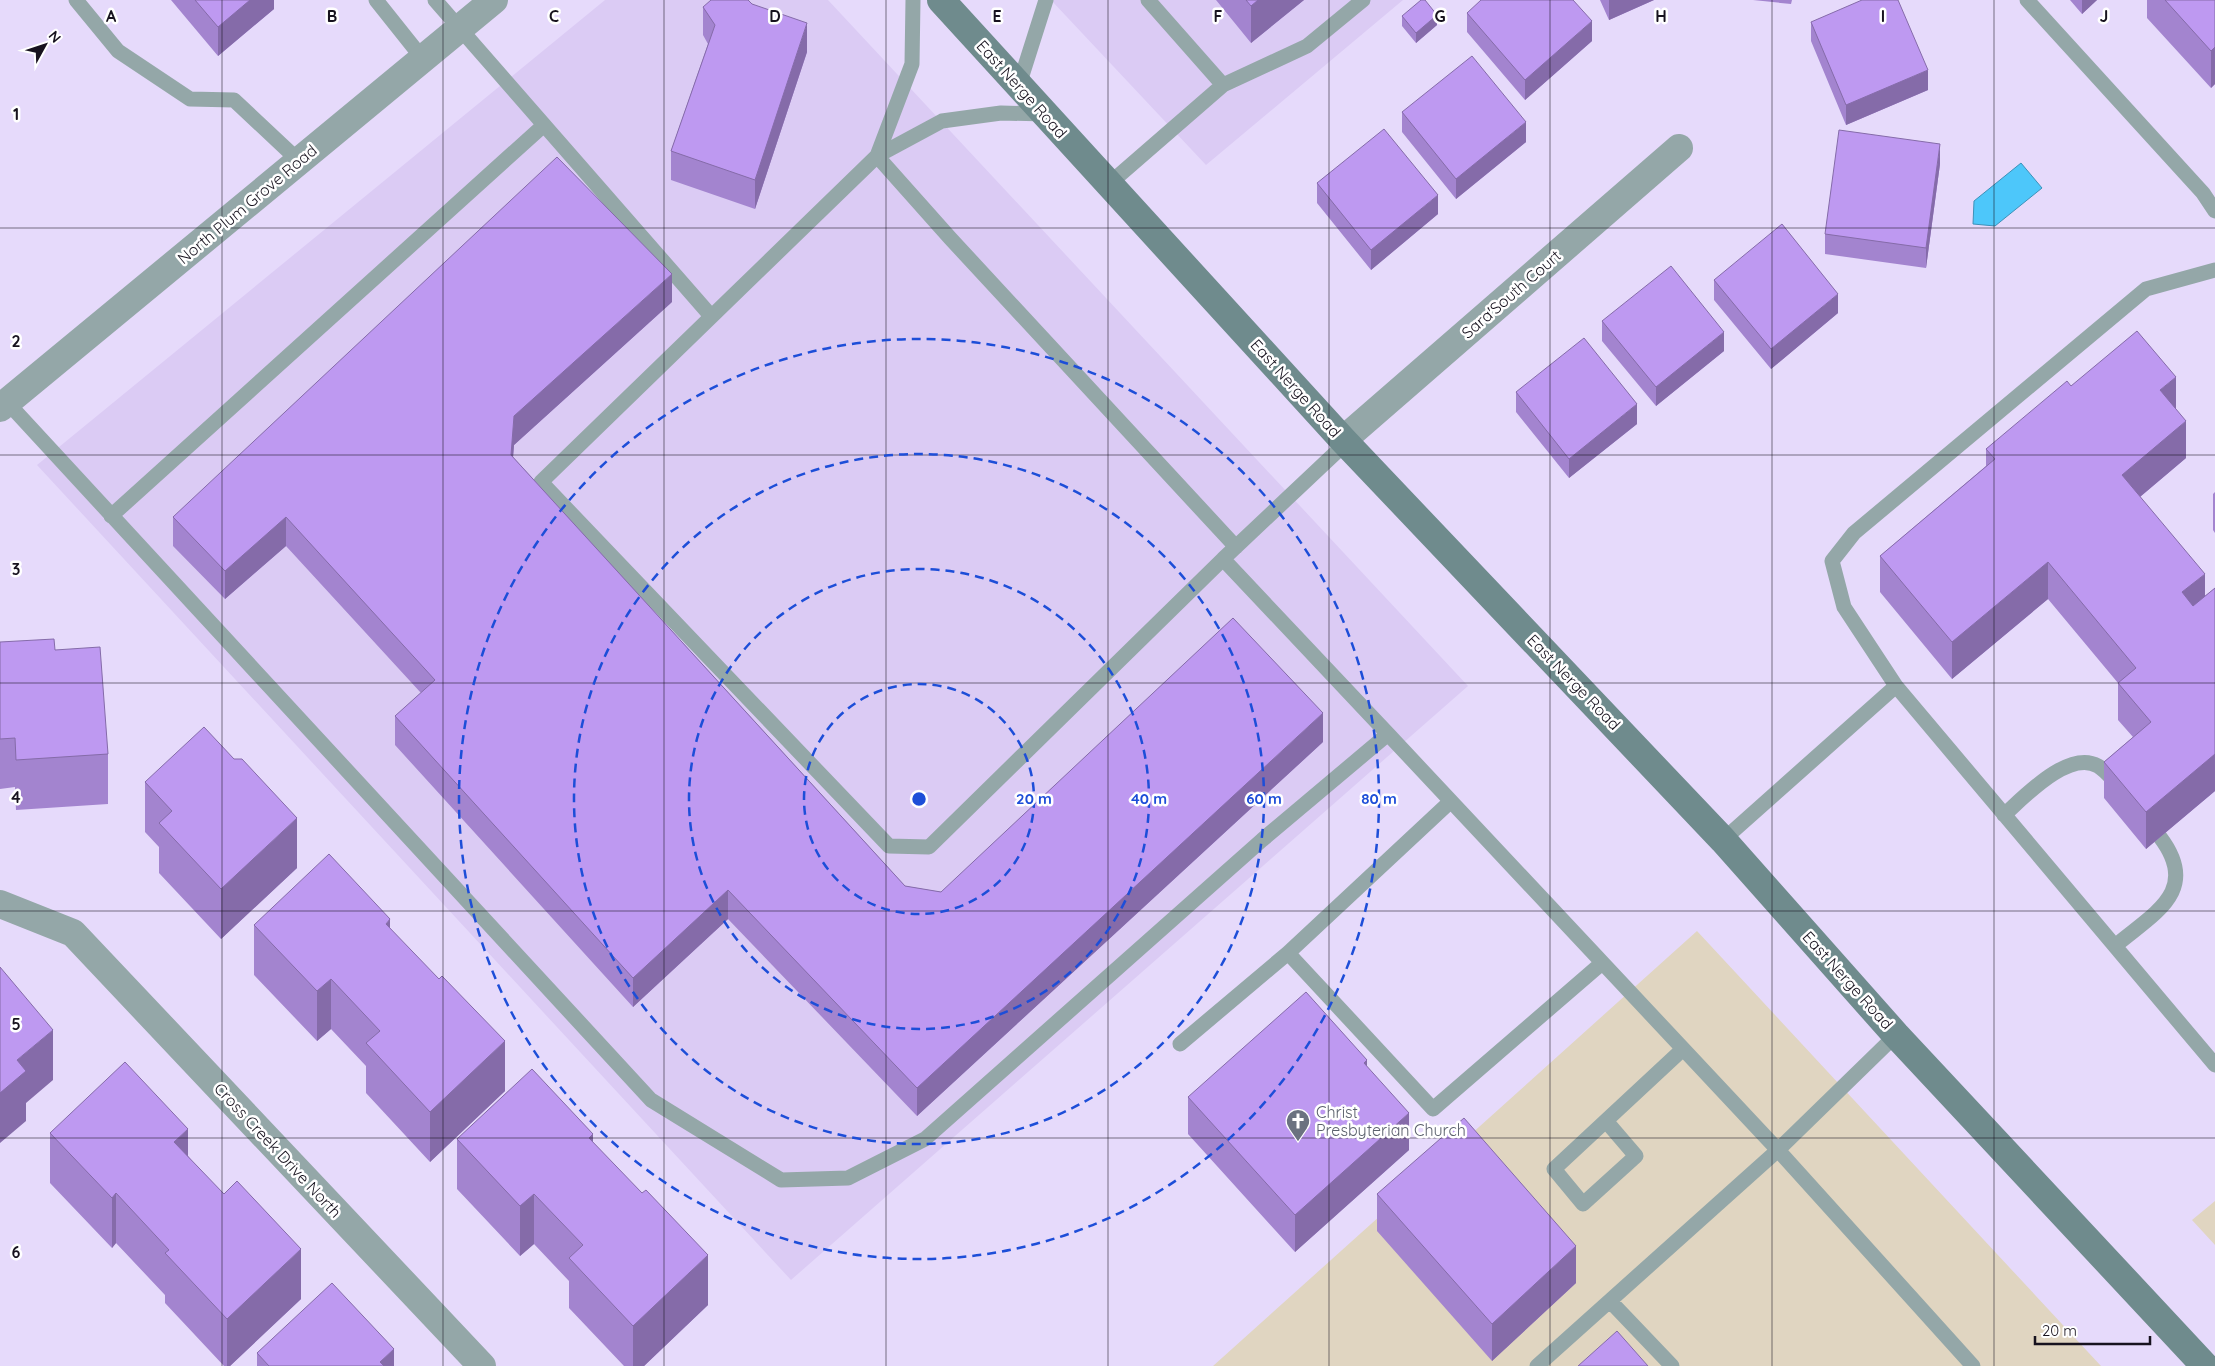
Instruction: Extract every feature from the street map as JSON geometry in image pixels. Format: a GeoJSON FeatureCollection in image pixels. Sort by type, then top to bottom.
{"type":"FeatureCollection","features":[{"type":"Feature","properties":{"kind":"main road","name":"East Nerge Road"},"geometry":{"type":"LineString","coordinates":[[941,0],[1344,441],[1724,840],[1896,1035],[2205,1366]]}},
{"type":"Feature","properties":{"kind":"street","name":"North Plum Grove Road"},"geometry":{"type":"LineString","coordinates":[[3,405],[494,0]]}},
{"type":"Feature","properties":{"kind":"street","name":"Sara'South Court"},"geometry":{"type":"LineString","coordinates":[[1344,441],[1678,148]]}},
{"type":"Feature","properties":{"kind":"street","name":"Cross Creek Drive North"},"geometry":{"type":"LineString","coordinates":[[0,904],[73,933],[482,1366]]}},
{"type":"Feature","properties":{"kind":"lane"},"geometry":{"type":"LineString","coordinates":[[76,0],[118,51],[190,99],[234,100],[299,161]]}},
{"type":"Feature","properties":{"kind":"lane"},"geometry":{"type":"LineString","coordinates":[[376,0],[423,59]]}},
{"type":"Feature","properties":{"kind":"lane"},"geometry":{"type":"LineString","coordinates":[[435,0],[711,316]]}},
{"type":"Feature","properties":{"kind":"lane"},"geometry":{"type":"LineString","coordinates":[[877,156],[912,64],[913,0]]}},
{"type":"Feature","properties":{"kind":"lane"},"geometry":{"type":"LineString","coordinates":[[1019,85],[1046,0]]}},
{"type":"Feature","properties":{"kind":"lane"},"geometry":{"type":"LineString","coordinates":[[1148,0],[1223,85]]}},
{"type":"Feature","properties":{"kind":"lane"},"geometry":{"type":"LineString","coordinates":[[1109,184],[1223,85],[1307,46],[1363,0]]}},
{"type":"Feature","properties":{"kind":"lane"},"geometry":{"type":"LineString","coordinates":[[2027,0],[2204,193],[2215,211]]}},
{"type":"Feature","properties":{"kind":"lane"},"geometry":{"type":"LineString","coordinates":[[1046,114],[1001,113],[942,121],[877,156],[541,482],[889,846],[929,847],[1344,441]]}},
{"type":"Feature","properties":{"kind":"lane"},"geometry":{"type":"LineString","coordinates":[[111,516],[544,125]]}},
{"type":"Feature","properties":{"kind":"lane"},"geometry":{"type":"LineString","coordinates":[[877,156],[950,238],[1236,547]]}},
{"type":"Feature","properties":{"kind":"lane"},"geometry":{"type":"LineString","coordinates":[[2215,270],[2146,289],[1854,534],[1832,561],[1844,607],[1896,686],[2215,1065]]}},
{"type":"Feature","properties":{"kind":"lane"},"geometry":{"type":"LineString","coordinates":[[3,405],[111,516],[651,1100],[781,1180],[848,1178],[925,1139],[1262,840],[1388,734]]}},
{"type":"Feature","properties":{"kind":"lane"},"geometry":{"type":"LineString","coordinates":[[1223,559],[1778,1150],[1973,1366]]}},
{"type":"Feature","properties":{"kind":"lane"},"geometry":{"type":"LineString","coordinates":[[1724,840],[1896,686]]}},
{"type":"Feature","properties":{"kind":"lane"},"geometry":{"type":"LineString","coordinates":[[2004,814],[2065,766],[2084,762],[2098,766],[2119,786]]}},
{"type":"Feature","properties":{"kind":"lane"},"geometry":{"type":"LineString","coordinates":[[1180,1044],[1288,953],[1451,801]]}},
{"type":"Feature","properties":{"kind":"lane"},"geometry":{"type":"LineString","coordinates":[[2115,946],[2170,899],[2175,886],[2176,868],[2169,849],[2160,837]]}},
{"type":"Feature","properties":{"kind":"lane"},"geometry":{"type":"LineString","coordinates":[[1288,953],[1433,1109],[1602,962]]}},
{"type":"Feature","properties":{"kind":"lane"},"geometry":{"type":"LineString","coordinates":[[1537,1366],[1778,1150],[1896,1035]]}},
{"type":"Feature","properties":{"kind":"lane"},"geometry":{"type":"LineString","coordinates":[[1606,1121],[1636,1156],[1583,1204],[1554,1169],[1683,1049]]}},
{"type":"Feature","properties":{"kind":"lane"},"geometry":{"type":"LineString","coordinates":[[1610,1301],[1672,1366]]}},
{"type":"Feature","properties":{"kind":"shaded area"},"geometry":{"type":"Polygon","coordinates":[[[605,0],[828,0],[1468,686],[791,1280],[37,465],[605,0]]]}},
{"type":"Feature","properties":{"kind":"shaded area"},"geometry":{"type":"Polygon","coordinates":[[[1051,0],[1403,0],[1206,165],[1051,0]]]}},
{"type":"Feature","properties":{"kind":"shaded area"},"geometry":{"type":"Polygon","coordinates":[[[1697,931],[2101,1366],[1213,1366],[1697,931]]]}},
{"type":"Feature","properties":{"kind":"shaded area"},"geometry":{"type":"Polygon","coordinates":[[[2215,1201],[2215,1245],[2192,1220],[2215,1201]]]}},
{"type":"Feature","properties":{"kind":"water"},"geometry":{"type":"Polygon","coordinates":[[[2021,163],[2042,188],[1995,226],[1973,224],[1974,201],[2021,163]]]}},
{"type":"Feature","properties":{"kind":"building"},"geometry":{"type":"Polygon","coordinates":[[[195,0],[250,0],[218,27],[195,0]]]}},
{"type":"Feature","properties":{"kind":"building"},"geometry":{"type":"Polygon","coordinates":[[[711,0],[748,0],[752,4],[807,23],[755,180],[671,151],[715,25],[703,7],[711,0]]]}},
{"type":"Feature","properties":{"kind":"building"},"geometry":{"type":"Polygon","coordinates":[[[1246,0],[1258,0],[1251,6],[1246,0]]]}},
{"type":"Feature","properties":{"kind":"building"},"geometry":{"type":"Polygon","coordinates":[[[1421,0],[1425,0],[1437,15],[1416,33],[1402,16],[1421,0]]]}},
{"type":"Feature","properties":{"kind":"building"},"geometry":{"type":"Polygon","coordinates":[[[1481,0],[1573,0],[1592,21],[1525,80],[1467,13],[1481,0]]]}},
{"type":"Feature","properties":{"kind":"building"},"geometry":{"type":"Polygon","coordinates":[[[1862,0],[1898,0],[1928,70],[1846,105],[1811,22],[1862,0]]]}},
{"type":"Feature","properties":{"kind":"building"},"geometry":{"type":"Polygon","coordinates":[[[2165,0],[2215,0],[2215,47],[2211,51],[2165,0]]]}},
{"type":"Feature","properties":{"kind":"building"},"geometry":{"type":"Polygon","coordinates":[[[1472,56],[1526,122],[1456,179],[1402,112],[1472,56]]]}},
{"type":"Feature","properties":{"kind":"building"},"geometry":{"type":"Polygon","coordinates":[[[1384,129],[1438,195],[1371,250],[1317,183],[1384,129]]]}},
{"type":"Feature","properties":{"kind":"building"},"geometry":{"type":"Polygon","coordinates":[[[1839,130],[1940,144],[1926,248],[1825,234],[1839,130]]]}},
{"type":"Feature","properties":{"kind":"building"},"geometry":{"type":"Polygon","coordinates":[[[557,157],[672,274],[514,416],[511,455],[905,886],[941,892],[1233,618],[1323,713],[917,1088],[728,890],[633,978],[395,716],[435,680],[286,517],[225,571],[173,517],[557,157]]]}},
{"type":"Feature","properties":{"kind":"building"},"geometry":{"type":"Polygon","coordinates":[[[1782,224],[1838,294],[1771,349],[1714,280],[1782,224]]]}},
{"type":"Feature","properties":{"kind":"building"},"geometry":{"type":"Polygon","coordinates":[[[1671,266],[1724,332],[1656,387],[1602,321],[1671,266]]]}},
{"type":"Feature","properties":{"kind":"building"},"geometry":{"type":"Polygon","coordinates":[[[2137,331],[2176,377],[2160,390],[2186,421],[2122,475],[2205,574],[2182,592],[2193,606],[2215,588],[2215,754],[2146,812],[2104,762],[2151,722],[2118,683],[2136,668],[2048,562],[1952,642],[1880,556],[1995,459],[1986,449],[2067,381],[2071,386],[2137,331]]]}},
{"type":"Feature","properties":{"kind":"building"},"geometry":{"type":"Polygon","coordinates":[[[1584,338],[1637,404],[1569,459],[1516,392],[1584,338]]]}},
{"type":"Feature","properties":{"kind":"building"},"geometry":{"type":"Polygon","coordinates":[[[54,639],[55,650],[100,647],[108,754],[16,760],[15,738],[0,739],[0,642],[54,639]]]}},
{"type":"Feature","properties":{"kind":"building"},"geometry":{"type":"Polygon","coordinates":[[[204,727],[234,759],[242,759],[297,818],[221,889],[159,823],[172,811],[145,782],[204,727]]]}},
{"type":"Feature","properties":{"kind":"building"},"geometry":{"type":"Polygon","coordinates":[[[329,854],[390,919],[386,924],[439,979],[442,976],[505,1041],[430,1112],[366,1043],[380,1031],[331,979],[317,991],[254,925],[329,854]]]}},
{"type":"Feature","properties":{"kind":"building"},"geometry":{"type":"Polygon","coordinates":[[[0,967],[53,1030],[17,1060],[26,1071],[0,1093],[0,967]]]}},
{"type":"Feature","properties":{"kind":"building","name":"Christ Presbyterian Church"},"geometry":{"type":"Polygon","coordinates":[[[1306,992],[1367,1060],[1364,1063],[1409,1113],[1295,1215],[1188,1097],[1306,992]]]}},
{"type":"Feature","properties":{"kind":"building"},"geometry":{"type":"Polygon","coordinates":[[[125,1062],[188,1129],[174,1142],[224,1194],[237,1181],[301,1249],[227,1319],[165,1253],[169,1250],[116,1193],[112,1198],[50,1133],[125,1062]]]}},
{"type":"Feature","properties":{"kind":"building"},"geometry":{"type":"Polygon","coordinates":[[[532,1069],[593,1134],[589,1138],[642,1193],[646,1190],[708,1255],[633,1326],[569,1258],[583,1245],[534,1194],[520,1206],[457,1139],[532,1069]]]}},
{"type":"Feature","properties":{"kind":"building"},"geometry":{"type":"Polygon","coordinates":[[[1464,1118],[1576,1246],[1492,1324],[1377,1194],[1464,1118]]]}},
{"type":"Feature","properties":{"kind":"building"},"geometry":{"type":"Polygon","coordinates":[[[332,1283],[394,1349],[380,1362],[384,1366],[269,1366],[257,1353],[332,1283]]]}},
{"type":"Feature","properties":{"kind":"building"},"geometry":{"type":"Polygon","coordinates":[[[1617,1331],[1648,1366],[1578,1366],[1617,1331]]]}},
{"type":"Feature","properties":{"kind":"place","name":"Christ Presbyterian Church"},"geometry":{"type":"Point","coordinates":[1298,1142]}}]}
